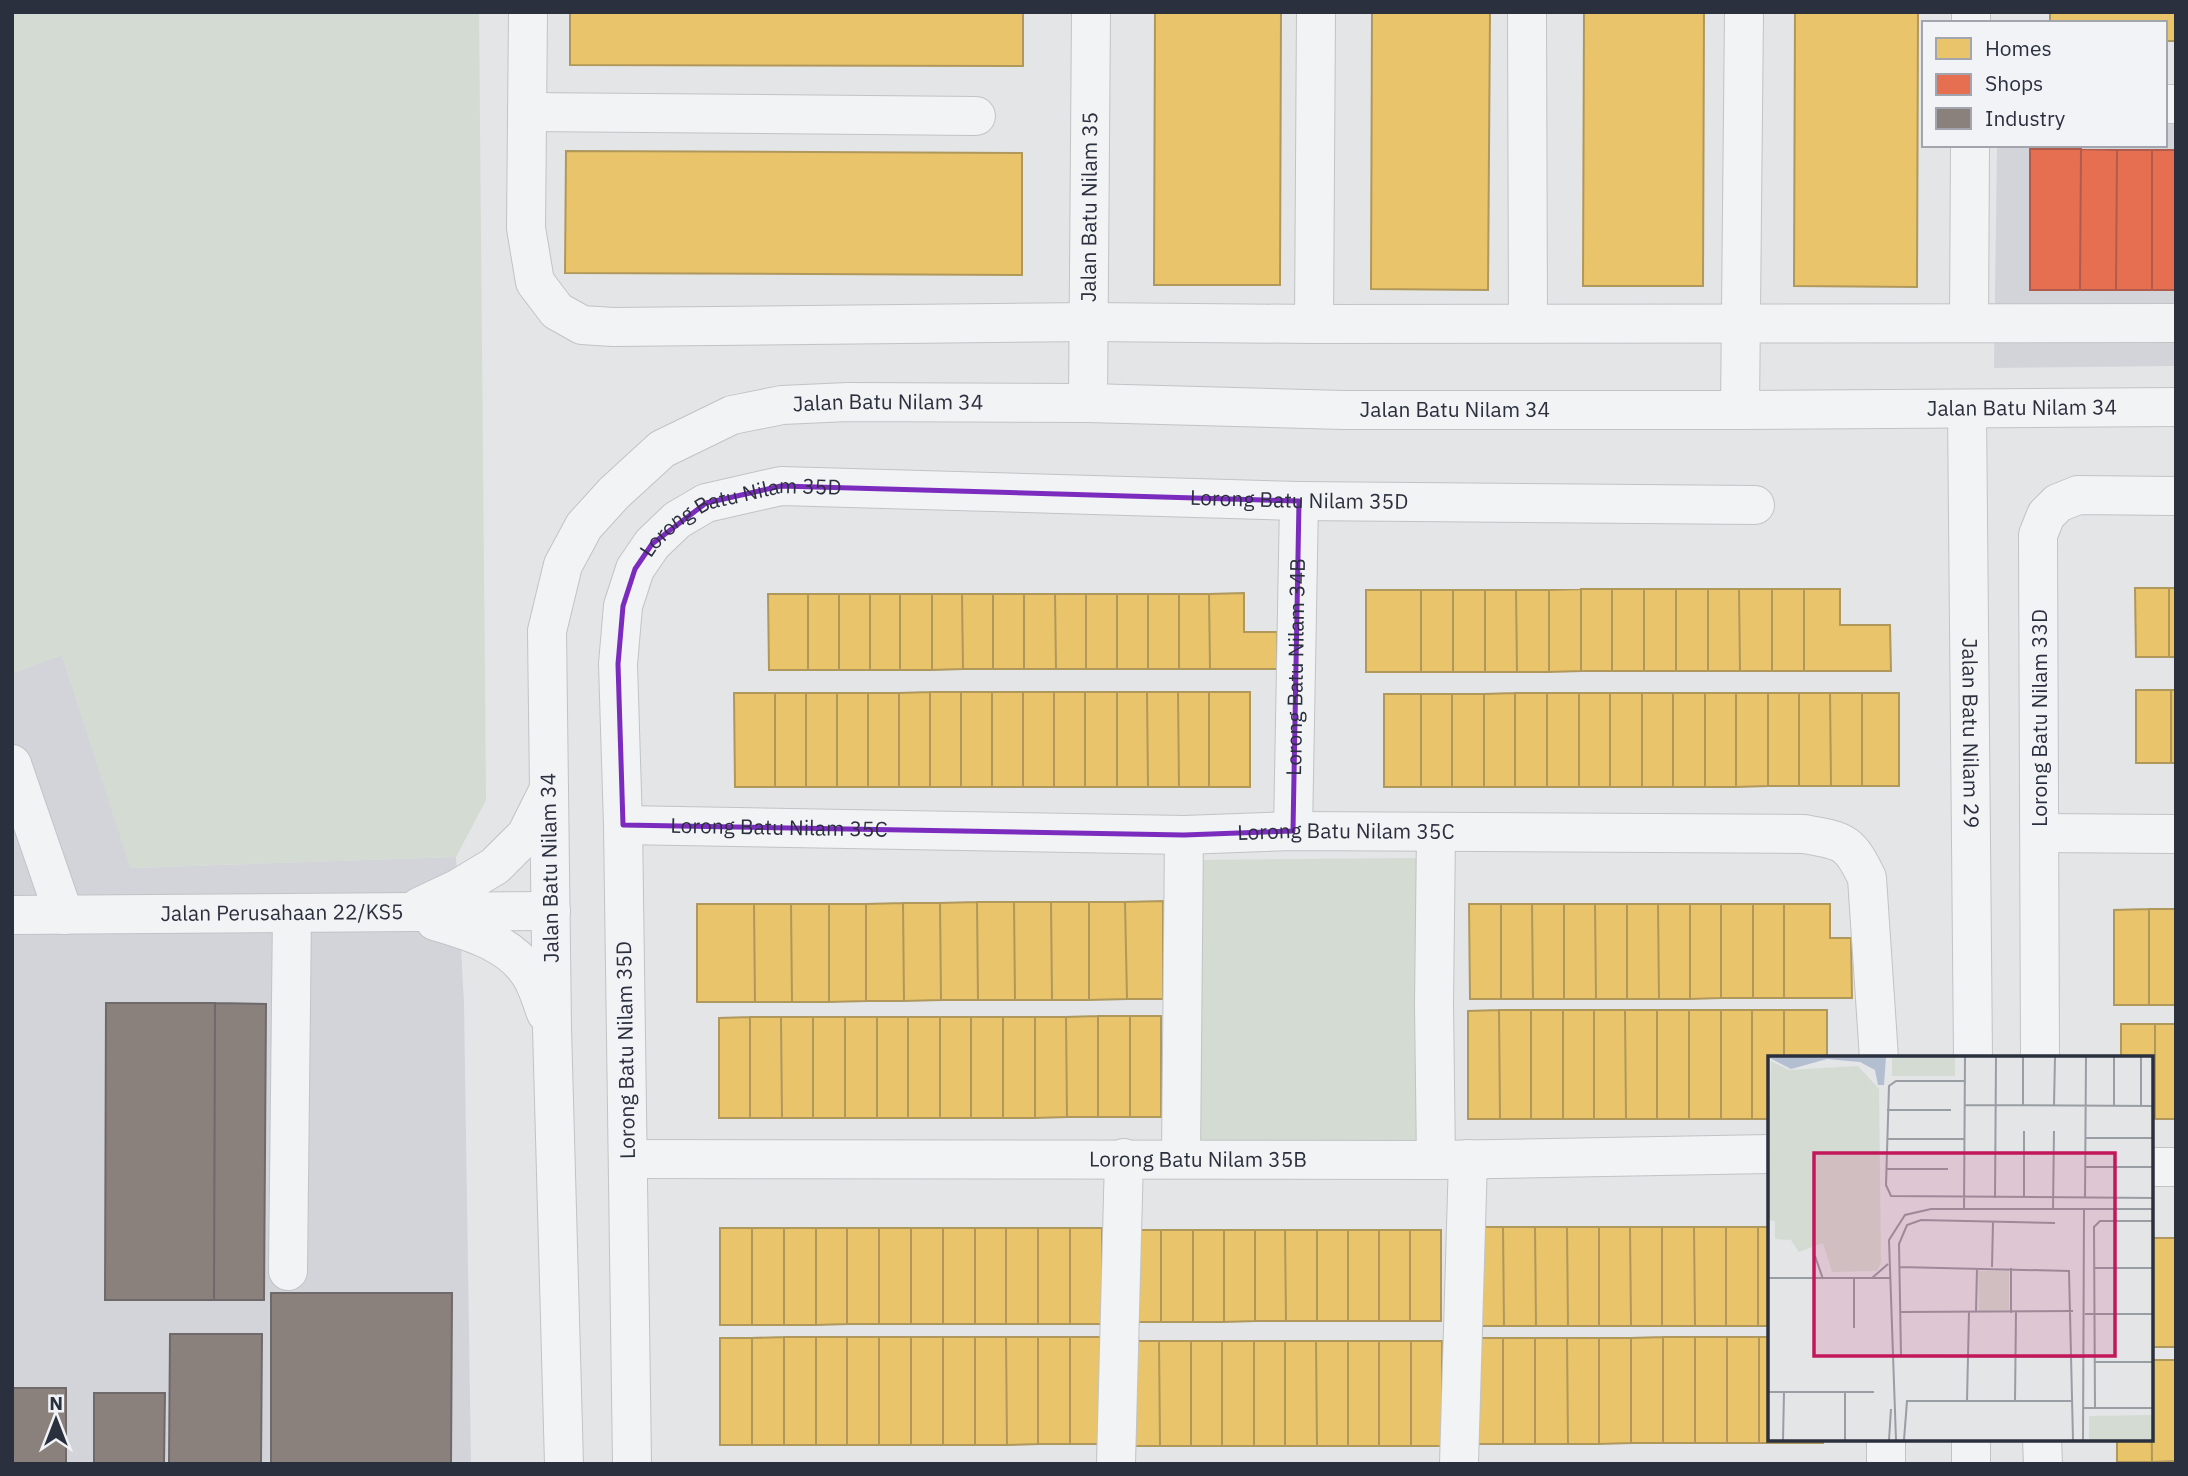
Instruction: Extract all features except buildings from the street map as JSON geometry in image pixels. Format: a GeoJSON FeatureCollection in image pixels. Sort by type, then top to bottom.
{"type":"FeatureCollection","features":[{"type":"Feature","properties":{"kind":"street"},"geometry":{"type":"LineString","coordinates":[[528,12],[526,228],[535,282],[557,311],[582,325],[613,327],[1088,322],[2176,323]]}},
{"type":"Feature","properties":{"kind":"street","name":"Jalan Batu Nilam 35"},"geometry":{"type":"LineString","coordinates":[[1088,403],[1091,12]]}},
{"type":"Feature","properties":{"kind":"street"},"geometry":{"type":"LineString","coordinates":[[1314,324],[1316,12]]}},
{"type":"Feature","properties":{"kind":"street"},"geometry":{"type":"LineString","coordinates":[[1527,12],[1528,323]]}},
{"type":"Feature","properties":{"kind":"street"},"geometry":{"type":"LineString","coordinates":[[1740,410],[1744,12]]}},
{"type":"Feature","properties":{"kind":"street"},"geometry":{"type":"LineString","coordinates":[[527,112],[976,116]]}},
{"type":"Feature","properties":{"kind":"street"},"geometry":{"type":"LineString","coordinates":[[1969,322],[1970,147]]}},
{"type":"Feature","properties":{"kind":"street","name":"Jalan Batu Nilam 34"},"geometry":{"type":"LineString","coordinates":[[564,1464],[552,1028],[547,631],[563,565],[584,526],[614,493],[662,449],[732,415],[782,405],[848,402],[1088,403],[1344,410],[2176,407]]}},
{"type":"Feature","properties":{"kind":"street","name":"Jalan Batu Nilam 29"},"geometry":{"type":"LineString","coordinates":[[1968,409],[1973,1056]]}},
{"type":"Feature","properties":{"kind":"street","name":"Lorong Batu Nilam 35D"},"geometry":{"type":"LineString","coordinates":[[632,1464],[623,825],[618,664],[623,606],[635,569],[652,544],[677,520],[706,503],[781,486],[1299,501],[1755,505]]}},
{"type":"Feature","properties":{"kind":"street","name":"Lorong Batu Nilam 33D"},"geometry":{"type":"LineString","coordinates":[[2040,1056],[2039,535],[2046,514],[2058,503],[2078,495],[2176,496]]}},
{"type":"Feature","properties":{"kind":"street","name":"Lorong Batu Nilam 34B"},"geometry":{"type":"LineString","coordinates":[[1293,831],[1299,501]]}},
{"type":"Feature","properties":{"kind":"street"},"geometry":{"type":"LineString","coordinates":[[12,764],[64,915]]}},
{"type":"Feature","properties":{"kind":"street"},"geometry":{"type":"LineString","coordinates":[[406,912],[457,889],[495,866],[526,835],[549,788]]}},
{"type":"Feature","properties":{"kind":"street","name":"Lorong Batu Nilam 35C"},"geometry":{"type":"LineString","coordinates":[[623,825],[1184,835],[1293,831],[1804,834],[1847,845],[1857,855],[1867,878],[1879,1056]]}},
{"type":"Feature","properties":{"kind":"street"},"geometry":{"type":"LineString","coordinates":[[1436,833],[1434,1004],[1452,1159],[1458,1464]]}},
{"type":"Feature","properties":{"kind":"street"},"geometry":{"type":"LineString","coordinates":[[2041,833],[2176,834]]}},
{"type":"Feature","properties":{"kind":"street"},"geometry":{"type":"LineString","coordinates":[[1181,1158],[1184,835]]}},
{"type":"Feature","properties":{"kind":"street","name":"Jalan Perusahaan 22/KS5"},"geometry":{"type":"LineString","coordinates":[[12,915],[551,911]]}},
{"type":"Feature","properties":{"kind":"street"},"geometry":{"type":"LineString","coordinates":[[406,912],[474,933],[504,948],[529,972],[552,1028]]}},
{"type":"Feature","properties":{"kind":"street"},"geometry":{"type":"LineString","coordinates":[[288,1271],[292,913]]}},
{"type":"Feature","properties":{"kind":"street","name":"Lorong Batu Nilam 35B"},"geometry":{"type":"LineString","coordinates":[[628,1159],[1452,1159],[1768,1154]]}},
{"type":"Feature","properties":{"kind":"street"},"geometry":{"type":"LineString","coordinates":[[1116,1464],[1124,1158]]}},
{"type":"Feature","properties":{"kind":"street"},"geometry":{"type":"LineString","coordinates":[[2153,1167],[2176,1167]]}},
{"type":"Feature","properties":{"kind":"street"},"geometry":{"type":"LineString","coordinates":[[1886,1441],[1886,1464]]}},
{"type":"Feature","properties":{"kind":"street"},"geometry":{"type":"LineString","coordinates":[[1971,1441],[1971,1464]]}},
{"type":"Feature","properties":{"kind":"street"},"geometry":{"type":"LineString","coordinates":[[2042,1441],[2043,1464]]}},
{"type":"Feature","properties":{"kind":"highlighted area"},"geometry":{"type":"Polygon","coordinates":[[[781,486],[1299,501],[1293,831],[1184,835],[623,825],[618,664],[623,606],[635,569],[652,544],[706,503],[781,486]]]}},
{"type":"Feature","properties":{"kind":"shaded area"},"geometry":{"type":"Polygon","coordinates":[[[12,12],[479,12],[486,800],[456,857],[130,868],[62,655],[12,673],[12,12]]]}},
{"type":"Feature","properties":{"kind":"shaded area"},"geometry":{"type":"Polygon","coordinates":[[[2167,115],[2176,115],[2176,366],[1994,368],[1997,147],[2167,147],[2167,115]]]}},
{"type":"Feature","properties":{"kind":"shaded area"},"geometry":{"type":"Polygon","coordinates":[[[62,655],[131,868],[456,857],[464,1004],[471,1464],[12,1464],[12,673],[62,655]]]}},
{"type":"Feature","properties":{"kind":"shaded area"},"geometry":{"type":"Polygon","coordinates":[[[1416,858],[1419,1143],[1199,1145],[1196,860],[1416,858]]]}}]}
